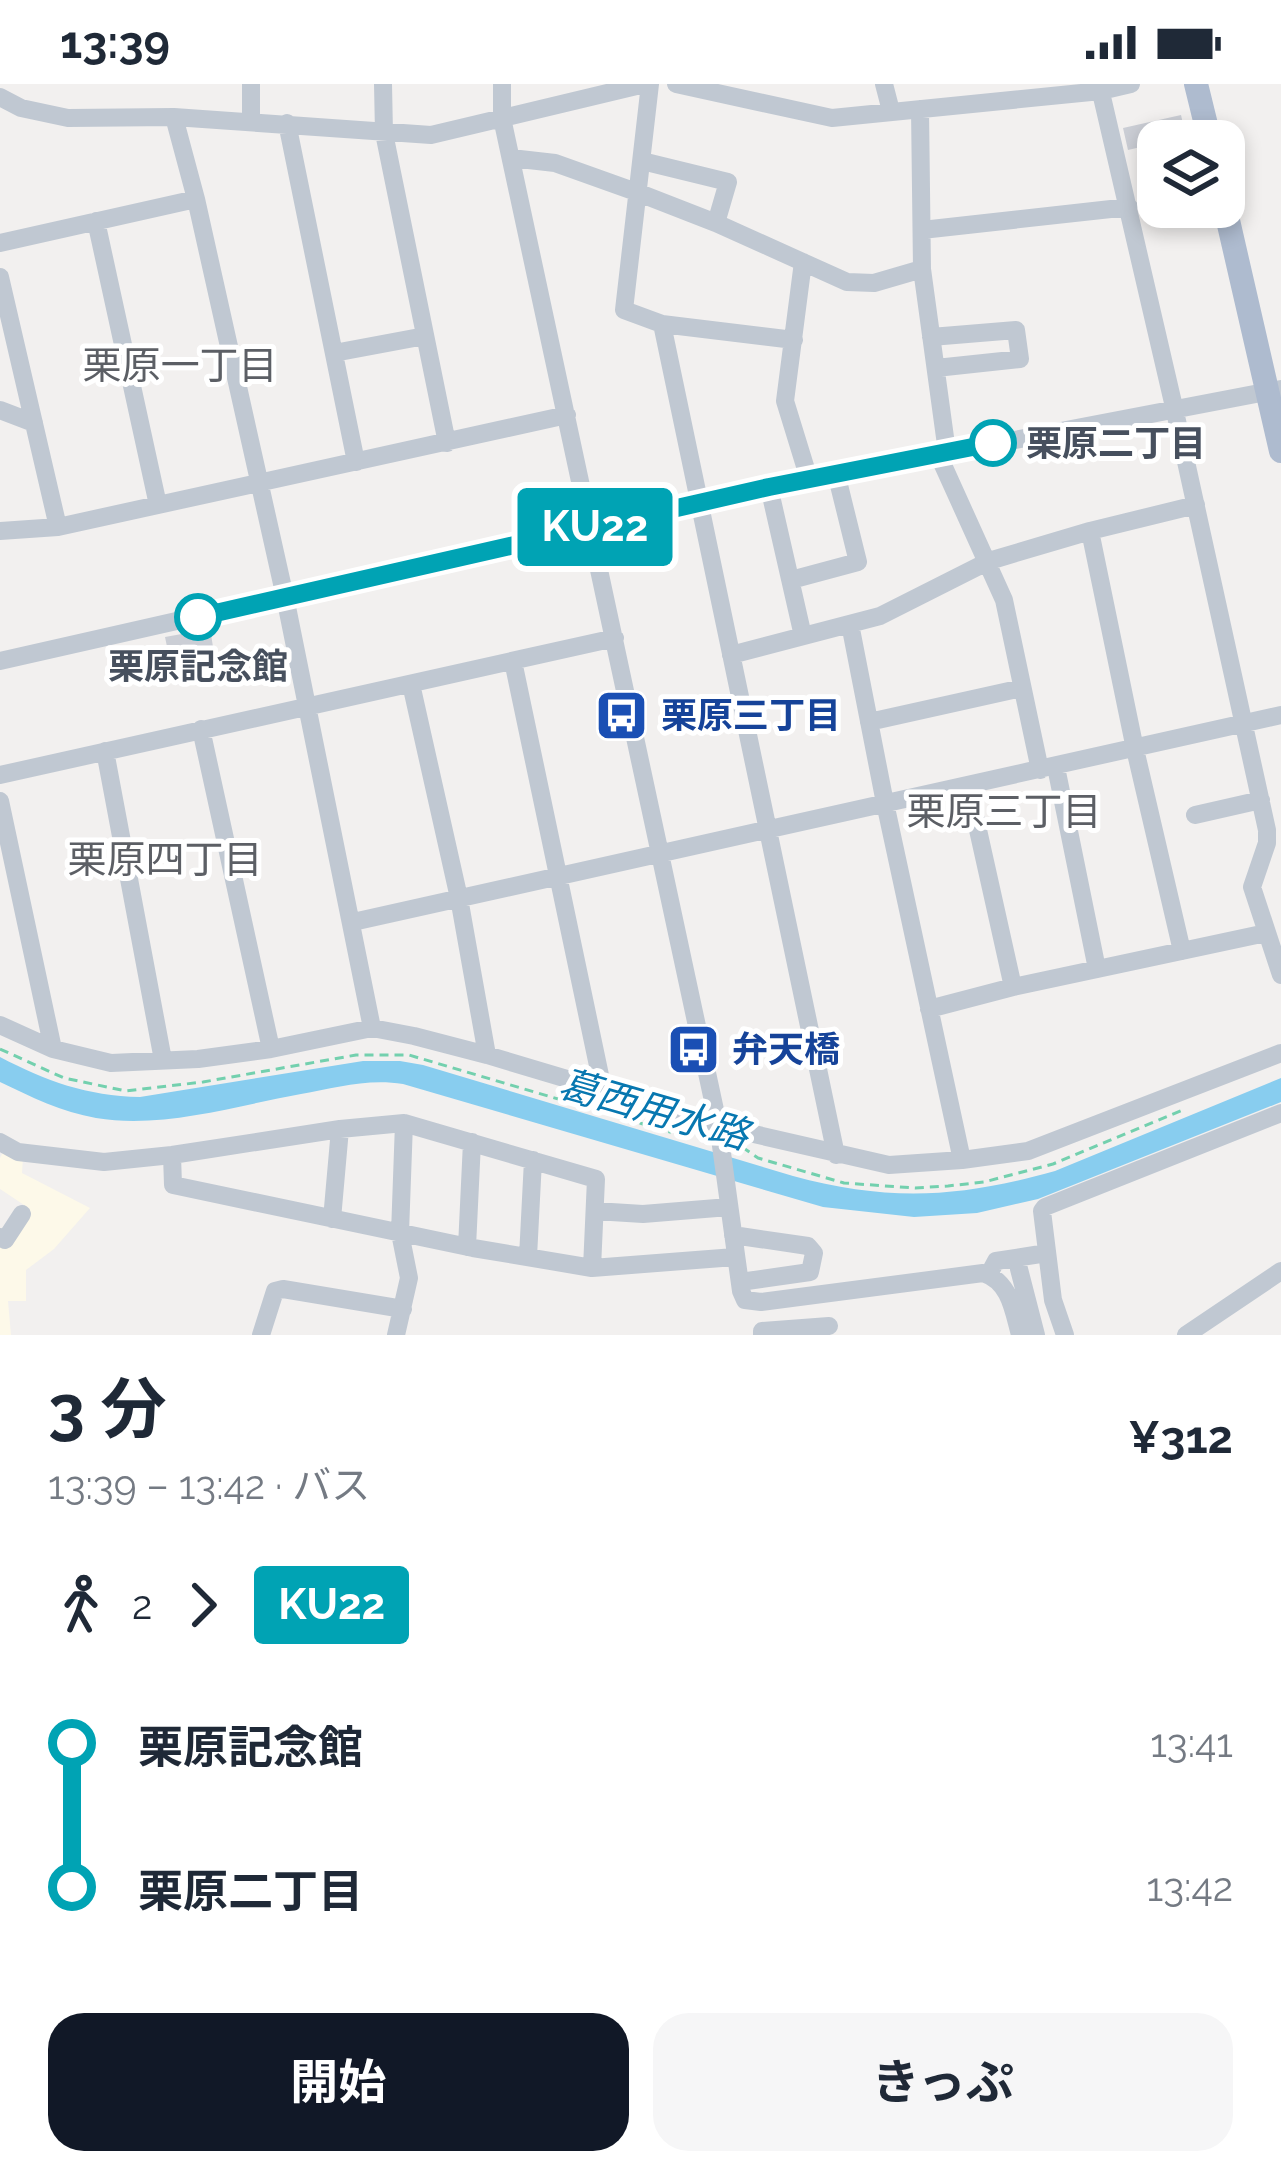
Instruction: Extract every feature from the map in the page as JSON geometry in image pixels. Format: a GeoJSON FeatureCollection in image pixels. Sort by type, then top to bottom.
{"type":"FeatureCollection","features":[{"type":"Feature","properties":{"kind":"main road"},"geometry":{"type":"LineString","coordinates":[[1196,84],[1205,120]]}},
{"type":"Feature","properties":{"kind":"main road"},"geometry":{"type":"LineString","coordinates":[[1231,228],[1274,390],[1281,451]]}},
{"type":"Feature","properties":{"kind":"street"},"geometry":{"type":"LineString","coordinates":[[250,121],[251,84]]}},
{"type":"Feature","properties":{"kind":"street"},"geometry":{"type":"LineString","coordinates":[[383,84],[384,133],[447,442]]}},
{"type":"Feature","properties":{"kind":"street"},"geometry":{"type":"LineString","coordinates":[[502,84],[502,118],[718,1124],[745,1300],[751,1303],[989,1274],[1005,1287],[1020,1335]]}},
{"type":"Feature","properties":{"kind":"street"},"geometry":{"type":"LineString","coordinates":[[676,84],[726,89],[832,118],[920,109],[1006,92],[1131,84]]}},
{"type":"Feature","properties":{"kind":"street"},"geometry":{"type":"LineString","coordinates":[[884,84],[891,111]]}},
{"type":"Feature","properties":{"kind":"street"},"geometry":{"type":"LineString","coordinates":[[0,97],[21,108],[68,118],[174,117],[431,135],[639,85],[642,160],[624,310],[662,324],[794,340]]}},
{"type":"Feature","properties":{"kind":"street"},"geometry":{"type":"LineString","coordinates":[[1100,88],[1261,800],[1268,836],[1252,887],[1281,975]]}},
{"type":"Feature","properties":{"kind":"street"},"geometry":{"type":"LineString","coordinates":[[920,109],[922,269],[943,453],[1004,600],[1022,688],[1048,769],[1097,969]]}},
{"type":"Feature","properties":{"kind":"street"},"geometry":{"type":"LineString","coordinates":[[174,117],[285,597],[372,1028]]}},
{"type":"Feature","properties":{"kind":"street"},"geometry":{"type":"LineString","coordinates":[[287,123],[356,462]]}},
{"type":"Feature","properties":{"kind":"street"},"geometry":{"type":"LineString","coordinates":[[511,158],[555,163],[639,193],[847,282],[874,283],[922,269]]}},
{"type":"Feature","properties":{"kind":"street"},"geometry":{"type":"LineString","coordinates":[[642,160],[728,182],[716,223]]}},
{"type":"Feature","properties":{"kind":"street"},"geometry":{"type":"LineString","coordinates":[[0,243],[196,199]]}},
{"type":"Feature","properties":{"kind":"street"},"geometry":{"type":"LineString","coordinates":[[922,230],[1129,207]]}},
{"type":"Feature","properties":{"kind":"street"},"geometry":{"type":"LineString","coordinates":[[96,221],[158,505]]}},
{"type":"Feature","properties":{"kind":"street"},"geometry":{"type":"LineString","coordinates":[[802,262],[785,401],[809,479]]}},
{"type":"Feature","properties":{"kind":"street"},"geometry":{"type":"LineString","coordinates":[[0,277],[58,527]]}},
{"type":"Feature","properties":{"kind":"street"},"geometry":{"type":"LineString","coordinates":[[662,324],[836,1155]]}},
{"type":"Feature","properties":{"kind":"street"},"geometry":{"type":"LineString","coordinates":[[931,337],[1016,330],[1019,359],[936,368]]}},
{"type":"Feature","properties":{"kind":"street"},"geometry":{"type":"LineString","coordinates":[[334,353],[425,336]]}},
{"type":"Feature","properties":{"kind":"street"},"geometry":{"type":"LineString","coordinates":[[0,661],[769,487],[1274,390]]}},
{"type":"Feature","properties":{"kind":"street"},"geometry":{"type":"LineString","coordinates":[[0,410],[34,423]]}},
{"type":"Feature","properties":{"kind":"street"},"geometry":{"type":"LineString","coordinates":[[0,531],[58,527],[567,415]]}},
{"type":"Feature","properties":{"kind":"street"},"geometry":{"type":"LineString","coordinates":[[791,580],[858,562],[836,473]]}},
{"type":"Feature","properties":{"kind":"street"},"geometry":{"type":"LineString","coordinates":[[769,487],[803,636]]}},
{"type":"Feature","properties":{"kind":"street"},"geometry":{"type":"LineString","coordinates":[[731,655],[880,616],[989,561],[1196,505]]}},
{"type":"Feature","properties":{"kind":"street"},"geometry":{"type":"LineString","coordinates":[[1090,531],[1181,951]]}},
{"type":"Feature","properties":{"kind":"street"},"geometry":{"type":"LineString","coordinates":[[850,624],[962,1160]]}},
{"type":"Feature","properties":{"kind":"street"},"geometry":{"type":"LineString","coordinates":[[0,775],[615,638]]}},
{"type":"Feature","properties":{"kind":"street"},"geometry":{"type":"LineString","coordinates":[[513,661],[600,1090]]}},
{"type":"Feature","properties":{"kind":"street"},"geometry":{"type":"LineString","coordinates":[[411,684],[488,1055]]}},
{"type":"Feature","properties":{"kind":"street"},"geometry":{"type":"LineString","coordinates":[[869,722],[1022,688]]}},
{"type":"Feature","properties":{"kind":"street"},"geometry":{"type":"LineString","coordinates":[[353,922],[1281,715]]}},
{"type":"Feature","properties":{"kind":"street"},"geometry":{"type":"LineString","coordinates":[[201,729],[272,1048]]}},
{"type":"Feature","properties":{"kind":"street"},"geometry":{"type":"LineString","coordinates":[[105,751],[163,1060]]}},
{"type":"Feature","properties":{"kind":"street"},"geometry":{"type":"LineString","coordinates":[[968,785],[1013,987]]}},
{"type":"Feature","properties":{"kind":"street"},"geometry":{"type":"LineString","coordinates":[[1196,815],[1261,800]]}},
{"type":"Feature","properties":{"kind":"street"},"geometry":{"type":"LineString","coordinates":[[0,801],[53,1049]]}},
{"type":"Feature","properties":{"kind":"street"},"geometry":{"type":"LineString","coordinates":[[929,1009],[1266,933]]}},
{"type":"Feature","properties":{"kind":"street"},"geometry":{"type":"LineString","coordinates":[[0,1025],[53,1049],[111,1064],[198,1059],[372,1028],[488,1055],[718,1124],[889,1165],[1028,1151],[1281,1053]]}},
{"type":"Feature","properties":{"kind":"street"},"geometry":{"type":"LineString","coordinates":[[1066,1335],[1053,1300],[1045,1207],[1281,1113]]}},
{"type":"Feature","properties":{"kind":"street"},"geometry":{"type":"LineString","coordinates":[[396,1335],[409,1278],[400,1232],[404,1123]]}},
{"type":"Feature","properties":{"kind":"street"},"geometry":{"type":"LineString","coordinates":[[0,1142],[17,1152],[104,1162],[404,1123],[596,1179],[592,1268]]}},
{"type":"Feature","properties":{"kind":"street"},"geometry":{"type":"LineString","coordinates":[[332,1219],[340,1129]]}},
{"type":"Feature","properties":{"kind":"street"},"geometry":{"type":"LineString","coordinates":[[466,1247],[472,1142]]}},
{"type":"Feature","properties":{"kind":"street"},"geometry":{"type":"LineString","coordinates":[[172,1156],[173,1185],[466,1247],[592,1268],[735,1257]]}},
{"type":"Feature","properties":{"kind":"street"},"geometry":{"type":"LineString","coordinates":[[528,1257],[532,1160]]}},
{"type":"Feature","properties":{"kind":"street"},"geometry":{"type":"LineString","coordinates":[[595,1211],[643,1214],[728,1198]]}},
{"type":"Feature","properties":{"kind":"street"},"geometry":{"type":"LineString","coordinates":[[0,1237],[4,1240],[22,1214]]}},
{"type":"Feature","properties":{"kind":"street"},"geometry":{"type":"LineString","coordinates":[[733,1235],[808,1246],[814,1253],[810,1273],[740,1282]]}},
{"type":"Feature","properties":{"kind":"street"},"geometry":{"type":"LineString","coordinates":[[989,1274],[996,1261],[1047,1253]]}},
{"type":"Feature","properties":{"kind":"street"},"geometry":{"type":"LineString","coordinates":[[1019,1269],[1036,1335]]}},
{"type":"Feature","properties":{"kind":"street"},"geometry":{"type":"LineString","coordinates":[[1186,1335],[1281,1271]]}},
{"type":"Feature","properties":{"kind":"street"},"geometry":{"type":"LineString","coordinates":[[261,1335],[275,1291],[283,1288],[404,1309]]}},
{"type":"Feature","properties":{"kind":"street"},"geometry":{"type":"LineString","coordinates":[[762,1335],[762,1331],[830,1330],[828,1294]]}},
{"type":"Feature","properties":{"kind":"path"},"geometry":{"type":"LineString","coordinates":[[0,1049],[64,1078],[126,1090],[203,1082],[356,1055],[409,1055],[670,1132],[678,1121]]}},
{"type":"Feature","properties":{"kind":"shaded area"},"geometry":{"type":"Polygon","coordinates":[[[4,1150],[23,1157],[22,1173],[90,1208],[54,1249],[26,1270],[26,1301],[8,1301],[11,1335],[0,1335],[0,1244],[30,1209],[0,1189],[4,1150]]]}},
{"type":"Feature","properties":{"kind":"water"},"geometry":{"type":"Polygon","coordinates":[[[0,1057],[67,1086],[140,1097],[363,1061],[400,1061],[793,1176],[893,1193],[987,1187],[1055,1171],[1281,1078],[1281,1102],[1038,1199],[977,1213],[914,1217],[823,1207],[403,1084],[351,1084],[147,1121],[96,1118],[59,1108],[0,1082],[0,1057]]]}},
{"type":"Feature","properties":{"kind":"building"},"geometry":{"type":"Polygon","coordinates":[[[1137,125],[1137,148],[1128,150],[1123,128],[1137,125]]]}},
{"type":"Feature","properties":{"kind":"building"},"geometry":{"type":"Polygon","coordinates":[[[204,630],[205,636],[211,634],[213,647],[208,648],[210,656],[203,657],[205,668],[196,670],[198,680],[175,685],[165,637],[204,630]]]}},
{"type":"Feature","properties":{"kind":"bus line","name":"KU22"},"geometry":{"type":"LineString","coordinates":[[198,617],[769,487],[993,443]]}},
{"type":"Feature","properties":{"kind":"place","name":"栗原二丁目"},"geometry":{"type":"Point","coordinates":[993,443]}},
{"type":"Feature","properties":{"kind":"place","name":"栗原記念館"},"geometry":{"type":"Point","coordinates":[198,617]}},
{"type":"Feature","properties":{"kind":"place","name":"栗原三丁目"},"geometry":{"type":"Point","coordinates":[622,715]}},
{"type":"Feature","properties":{"kind":"place","name":"弁天橋"},"geometry":{"type":"Point","coordinates":[693,1049]}},
{"type":"Feature","properties":{"kind":"district","name":"栗原一丁目"},"geometry":{"type":"Point","coordinates":[180,365]}},
{"type":"Feature","properties":{"kind":"district","name":"栗原三丁目"},"geometry":{"type":"Point","coordinates":[1004,811]}},
{"type":"Feature","properties":{"kind":"district","name":"栗原四丁目"},"geometry":{"type":"Point","coordinates":[165,859]}},
{"type":"Feature","properties":{"kind":"water label","name":"葛西用水路"},"geometry":{"type":"Point","coordinates":[654,1109]}}]}
